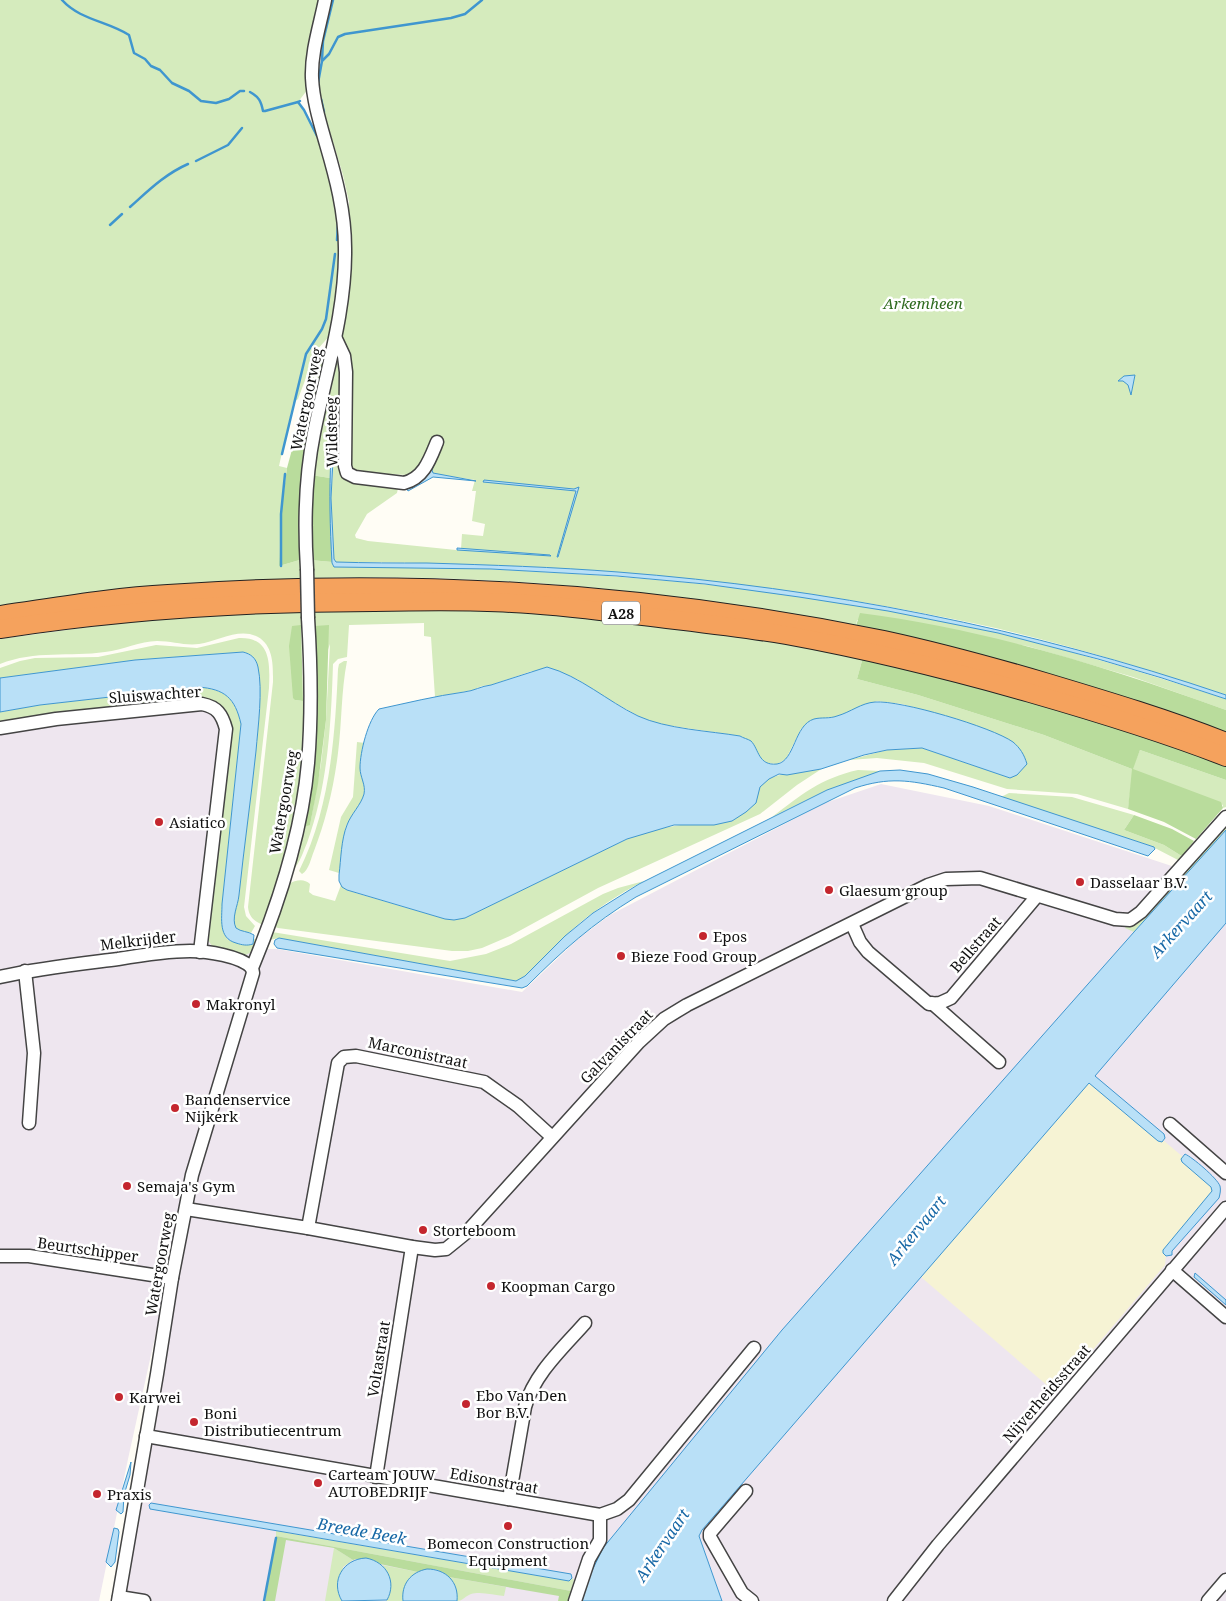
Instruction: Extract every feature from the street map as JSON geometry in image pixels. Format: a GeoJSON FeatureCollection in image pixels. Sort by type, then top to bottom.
{"type":"FeatureCollection","features":[{"type":"Feature","properties":{"kind":"highway","name":"A28"},"geometry":{"type":"LineString","coordinates":[[0,614],[164,594],[287,587],[451,588],[598,597],[694,608],[886,641],[988,666],[1106,700],[1226,742]]}},
{"type":"Feature","properties":{"kind":"highway","name":"A28"},"geometry":{"type":"LineString","coordinates":[[0,629],[146,611],[284,602],[454,601],[513,603],[600,611],[785,635],[886,656],[978,678],[1094,711],[1226,757]]}},
{"type":"Feature","properties":{"kind":"street","name":"Watergoorweg"},"geometry":{"type":"LineString","coordinates":[[144,1601],[118,1599],[172,1278],[192,1175],[253,973],[252,968],[268,928],[286,873],[303,800],[310,732],[305,533],[310,458],[318,411],[336,339],[343,290],[346,248],[342,210],[334,170],[318,113],[312,78],[314,55],[325,0]]}},
{"type":"Feature","properties":{"kind":"street","name":"Wildsteeg"},"geometry":{"type":"LineString","coordinates":[[336,339],[344,356],[346,372],[345,466],[347,473],[355,478],[410,482],[422,473],[437,442]]}},
{"type":"Feature","properties":{"kind":"street","name":"Sluiswachter"},"geometry":{"type":"LineString","coordinates":[[0,728],[56,719],[202,704],[218,711],[224,720],[226,729],[200,952]]}},
{"type":"Feature","properties":{"kind":"street","name":"Galvanistraat"},"geometry":{"type":"LineString","coordinates":[[186,1209],[412,1247],[435,1250],[446,1249],[468,1232],[639,1042],[664,1019],[687,1005],[928,885],[946,879],[980,878],[1115,920],[1130,920],[1142,912],[1226,817]]}},
{"type":"Feature","properties":{"kind":"street","name":"Bellstraat"},"geometry":{"type":"LineString","coordinates":[[932,1003],[940,1003],[951,998],[1038,896]]}},
{"type":"Feature","properties":{"kind":"street"},"geometry":{"type":"LineString","coordinates":[[852,924],[860,942],[868,952],[928,1004],[932,1003],[999,1062]]}},
{"type":"Feature","properties":{"kind":"street","name":"Melkrijder"},"geometry":{"type":"LineString","coordinates":[[0,977],[25,971],[168,952],[200,952],[236,959],[248,964],[252,968]]}},
{"type":"Feature","properties":{"kind":"street"},"geometry":{"type":"LineString","coordinates":[[25,971],[34,1053],[29,1123]]}},
{"type":"Feature","properties":{"kind":"street","name":"Marconistraat"},"geometry":{"type":"LineString","coordinates":[[308,1228],[338,1063],[344,1057],[356,1056],[484,1082],[518,1106],[552,1137]]}},
{"type":"Feature","properties":{"kind":"street"},"geometry":{"type":"LineString","coordinates":[[1170,1124],[1226,1173]]}},
{"type":"Feature","properties":{"kind":"street","name":"Nijverheidsstraat"},"geometry":{"type":"LineString","coordinates":[[894,1601],[938,1545],[1226,1208]]}},
{"type":"Feature","properties":{"kind":"street","name":"Voltastraat"},"geometry":{"type":"LineString","coordinates":[[376,1477],[412,1247]]}},
{"type":"Feature","properties":{"kind":"street","name":"Beurtschipper"},"geometry":{"type":"LineString","coordinates":[[0,1256],[29,1256],[172,1278]]}},
{"type":"Feature","properties":{"kind":"street"},"geometry":{"type":"LineString","coordinates":[[1172,1270],[1226,1317]]}},
{"type":"Feature","properties":{"kind":"street"},"geometry":{"type":"LineString","coordinates":[[509,1499],[525,1407],[529,1395],[542,1374],[585,1323]]}},
{"type":"Feature","properties":{"kind":"street"},"geometry":{"type":"LineString","coordinates":[[575,1601],[589,1560],[600,1540],[600,1515],[617,1509],[629,1500],[754,1348]]}},
{"type":"Feature","properties":{"kind":"street","name":"Edisonstraat"},"geometry":{"type":"LineString","coordinates":[[146,1436],[600,1515]]}},
{"type":"Feature","properties":{"kind":"street"},"geometry":{"type":"LineString","coordinates":[[746,1491],[710,1533],[710,1537],[742,1592],[752,1601]]}},
{"type":"Feature","properties":{"kind":"street"},"geometry":{"type":"LineString","coordinates":[[1208,1601],[1226,1580]]}},
{"type":"Feature","properties":{"kind":"shaded area"},"geometry":{"type":"Polygon","coordinates":[[[230,703],[218,916],[252,949],[181,1197],[160,1314],[99,1601],[0,1601],[0,720],[230,703]]]}},
{"type":"Feature","properties":{"kind":"shaded area","name":"Arkervaart"},"geometry":{"type":"Polygon","coordinates":[[[881,784],[989,806],[1190,872],[590,1601],[122,1601],[183,1247],[203,1150],[259,964],[266,949],[277,949],[522,992],[579,938],[610,915],[825,803],[881,784]]]}},
{"type":"Feature","properties":{"kind":"shaded area","name":"Arkervaart"},"geometry":{"type":"Polygon","coordinates":[[[1226,919],[1226,1601],[722,1601],[699,1536],[702,1530],[1226,919]]]}},
{"type":"Feature","properties":{"kind":"shaded area"},"geometry":{"type":"Polygon","coordinates":[[[1089,1083],[1158,1141],[1162,1142],[1163,1140],[1183,1157],[1181,1159],[1211,1187],[1212,1191],[1164,1255],[1166,1256],[1165,1265],[1056,1393],[921,1277],[1089,1083]]]}},
{"type":"Feature","properties":{"kind":"green space"},"geometry":{"type":"Polygon","coordinates":[[[0,0],[319,0],[308,89],[298,102],[321,140],[337,209],[341,258],[333,332],[316,351],[298,399],[293,403],[279,466],[287,468],[281,514],[279,566],[303,559],[304,578],[195,584],[0,607],[0,0]]]}},
{"type":"Feature","properties":{"kind":"green space","name":"Arkemheen"},"geometry":{"type":"Polygon","coordinates":[[[333,0],[1226,0],[1226,695],[1102,656],[1008,631],[898,608],[818,595],[658,576],[578,570],[497,565],[336,562],[334,559],[331,498],[336,422],[334,426],[330,478],[311,475],[322,407],[337,356],[341,357],[342,477],[398,488],[397,493],[367,514],[355,535],[356,538],[368,541],[456,550],[477,550],[461,549],[462,534],[483,536],[485,524],[472,521],[476,491],[472,491],[475,480],[428,473],[415,472],[408,475],[355,470],[349,464],[341,336],[349,266],[349,202],[324,112],[318,83],[323,41],[333,0]]]}},
{"type":"Feature","properties":{"kind":"green space"},"geometry":{"type":"Polygon","coordinates":[[[323,352],[325,353],[325,362],[320,386],[310,383],[319,357],[323,352]]]}},
{"type":"Feature","properties":{"kind":"green space"},"geometry":{"type":"Polygon","coordinates":[[[310,383],[320,386],[303,559],[279,566],[281,514],[287,468],[310,383]]]}},
{"type":"Feature","properties":{"kind":"green space"},"geometry":{"type":"Polygon","coordinates":[[[311,475],[330,478],[332,562],[310,560],[311,475]]]}},
{"type":"Feature","properties":{"kind":"green space"},"geometry":{"type":"Polygon","coordinates":[[[310,560],[332,562],[337,567],[439,567],[647,579],[754,590],[859,605],[964,625],[1096,659],[1226,699],[1226,710],[1133,677],[1027,646],[857,620],[856,626],[720,603],[584,587],[447,578],[310,578],[310,560]]]}},
{"type":"Feature","properties":{"kind":"green space"},"geometry":{"type":"Polygon","coordinates":[[[311,609],[499,610],[599,616],[713,630],[863,657],[857,679],[918,695],[1044,735],[1132,769],[1140,750],[1226,780],[1226,807],[1223,808],[1223,805],[1133,770],[1128,809],[1077,794],[1007,789],[924,763],[877,758],[849,760],[887,750],[922,748],[1010,778],[997,734],[961,721],[902,704],[877,701],[836,717],[814,719],[801,729],[786,759],[777,764],[767,763],[758,756],[750,741],[740,736],[659,724],[640,717],[577,679],[532,671],[473,690],[435,697],[431,637],[424,636],[424,623],[349,625],[347,657],[338,659],[333,664],[327,755],[320,799],[307,843],[293,870],[299,832],[311,609]],[[330,644],[316,683],[310,825],[321,764],[326,720],[330,644]]]}},
{"type":"Feature","properties":{"kind":"green space"},"geometry":{"type":"Polygon","coordinates":[[[305,610],[305,626],[292,626],[295,700],[303,701],[301,787],[296,821],[289,849],[263,925],[252,918],[248,907],[273,682],[272,657],[263,641],[251,634],[244,633],[199,644],[151,641],[105,652],[39,655],[0,664],[0,639],[174,618],[305,610]]]}},
{"type":"Feature","properties":{"kind":"green space"},"geometry":{"type":"Polygon","coordinates":[[[860,613],[907,620],[1000,639],[1137,679],[1226,710],[1226,733],[1181,716],[1089,687],[997,661],[856,626],[860,613]]]}},
{"type":"Feature","properties":{"kind":"green space"},"geometry":{"type":"Polygon","coordinates":[[[301,625],[303,701],[293,698],[289,646],[292,626],[301,625]]]}},
{"type":"Feature","properties":{"kind":"green space"},"geometry":{"type":"Polygon","coordinates":[[[329,625],[326,720],[318,784],[310,825],[303,827],[316,683],[315,626],[329,625]]]}},
{"type":"Feature","properties":{"kind":"green space"},"geometry":{"type":"Polygon","coordinates":[[[239,638],[250,639],[263,647],[269,669],[269,688],[244,907],[246,916],[255,926],[251,933],[235,928],[234,920],[239,895],[259,720],[259,676],[256,661],[243,652],[135,660],[0,678],[0,668],[35,658],[98,657],[156,645],[197,648],[239,638]]]}},
{"type":"Feature","properties":{"kind":"green space"},"geometry":{"type":"Polygon","coordinates":[[[863,657],[1107,723],[1226,766],[1226,780],[1140,750],[1133,769],[1221,802],[1223,808],[1196,839],[1164,822],[1128,809],[1132,769],[1044,735],[918,695],[857,679],[863,657]]]}},
{"type":"Feature","properties":{"kind":"green space"},"geometry":{"type":"Polygon","coordinates":[[[347,661],[338,753],[332,790],[326,815],[308,867],[302,874],[299,871],[318,823],[324,798],[333,746],[338,669],[339,664],[347,661]]]}},
{"type":"Feature","properties":{"kind":"green space"},"geometry":{"type":"Polygon","coordinates":[[[198,687],[215,690],[227,696],[236,708],[241,724],[222,918],[228,940],[253,944],[254,939],[260,940],[255,950],[244,956],[215,950],[207,939],[229,734],[220,706],[0,724],[0,712],[40,705],[198,687]]]}},
{"type":"Feature","properties":{"kind":"green space"},"geometry":{"type":"Polygon","coordinates":[[[357,742],[365,743],[360,766],[365,788],[362,800],[346,826],[339,873],[329,870],[341,817],[353,797],[357,742]]]}},
{"type":"Feature","properties":{"kind":"green space"},"geometry":{"type":"Polygon","coordinates":[[[823,768],[797,785],[760,814],[598,888],[510,936],[482,948],[468,951],[452,951],[272,926],[288,884],[300,880],[310,884],[309,892],[313,895],[335,901],[341,885],[347,890],[356,893],[445,919],[465,918],[627,839],[657,829],[686,824],[755,803],[760,787],[772,778],[788,773],[823,768]]]}},
{"type":"Feature","properties":{"kind":"green space"},"geometry":{"type":"Polygon","coordinates":[[[858,770],[880,771],[827,790],[772,817],[812,788],[845,773],[858,770]]]}},
{"type":"Feature","properties":{"kind":"green space"},"geometry":{"type":"Polygon","coordinates":[[[1009,793],[1072,797],[1134,815],[1124,830],[1164,845],[1183,855],[1178,860],[1151,846],[1001,797],[1009,793]]]}},
{"type":"Feature","properties":{"kind":"green space"},"geometry":{"type":"Polygon","coordinates":[[[1134,815],[1172,829],[1194,841],[1183,855],[1180,855],[1164,845],[1124,830],[1134,815]]]}},
{"type":"Feature","properties":{"kind":"green space"},"geometry":{"type":"Polygon","coordinates":[[[1226,821],[1226,830],[1134,932],[1125,928],[1126,926],[1226,821]]]}},
{"type":"Feature","properties":{"kind":"green space"},"geometry":{"type":"Polygon","coordinates":[[[644,881],[589,915],[537,966],[516,981],[279,938],[269,940],[272,932],[450,961],[486,954],[511,944],[603,894],[644,881]]]}},
{"type":"Feature","properties":{"kind":"green space"},"geometry":{"type":"Polygon","coordinates":[[[276,1531],[569,1581],[572,1578],[574,1580],[571,1591],[276,1536],[276,1531]]]}},
{"type":"Feature","properties":{"kind":"green space"},"geometry":{"type":"Polygon","coordinates":[[[276,1536],[571,1591],[568,1601],[558,1601],[559,1596],[449,1577],[433,1569],[418,1572],[356,1559],[353,1560],[334,1548],[286,1540],[275,1601],[265,1601],[276,1536]]]}},
{"type":"Feature","properties":{"kind":"green space"},"geometry":{"type":"Polygon","coordinates":[[[334,1548],[353,1560],[343,1567],[339,1596],[342,1601],[325,1601],[334,1548]]]}},
{"type":"Feature","properties":{"kind":"green space"},"geometry":{"type":"Polygon","coordinates":[[[382,1565],[418,1572],[407,1585],[403,1601],[386,1601],[389,1596],[384,1567],[382,1565]]]}},
{"type":"Feature","properties":{"kind":"green space"},"geometry":{"type":"Polygon","coordinates":[[[449,1577],[506,1587],[504,1596],[475,1593],[457,1601],[456,1587],[449,1577]]]}},
{"type":"Feature","properties":{"kind":"water"},"geometry":{"type":"Polygon","coordinates":[[[1135,375],[1131,395],[1128,385],[1123,381],[1118,381],[1124,376],[1135,375]]]}},
{"type":"Feature","properties":{"kind":"water"},"geometry":{"type":"Polygon","coordinates":[[[335,422],[331,498],[334,559],[336,562],[546,567],[618,572],[695,579],[849,600],[926,614],[1077,650],[1152,671],[1226,695],[1226,699],[1098,659],[998,633],[888,611],[799,597],[705,584],[617,576],[491,569],[334,567],[332,563],[330,523],[330,470],[335,422]]]}},
{"type":"Feature","properties":{"kind":"water"},"geometry":{"type":"Polygon","coordinates":[[[441,448],[432,470],[433,473],[476,481],[433,477],[408,491],[407,489],[429,473],[441,448]]]}},
{"type":"Feature","properties":{"kind":"water"},"geometry":{"type":"Polygon","coordinates":[[[484,480],[574,489],[579,487],[558,557],[576,491],[483,482],[484,480]]]}},
{"type":"Feature","properties":{"kind":"water"},"geometry":{"type":"Polygon","coordinates":[[[457,548],[550,555],[551,556],[457,550],[457,548]]]}},
{"type":"Feature","properties":{"kind":"water"},"geometry":{"type":"Polygon","coordinates":[[[243,652],[251,655],[256,661],[260,686],[254,769],[239,895],[234,920],[236,928],[254,935],[253,944],[247,945],[230,941],[222,927],[222,904],[241,724],[236,708],[227,696],[215,690],[198,687],[40,705],[0,712],[0,678],[135,660],[243,652]]]}},
{"type":"Feature","properties":{"kind":"water"},"geometry":{"type":"Polygon","coordinates":[[[547,667],[571,676],[627,710],[649,720],[675,727],[740,736],[751,741],[763,760],[771,764],[777,764],[788,757],[798,735],[807,723],[814,719],[834,717],[865,704],[875,702],[904,705],[986,729],[1013,742],[1022,751],[1027,764],[1017,775],[1010,778],[922,748],[887,750],[864,755],[821,769],[787,775],[779,774],[769,779],[760,787],[756,803],[732,821],[714,825],[674,825],[627,839],[465,918],[454,920],[445,919],[342,887],[339,875],[345,831],[364,794],[360,768],[361,754],[368,728],[379,709],[471,691],[547,667]]]}},
{"type":"Feature","properties":{"kind":"water"},"geometry":{"type":"Polygon","coordinates":[[[900,770],[928,774],[973,787],[1154,847],[1155,849],[1148,856],[944,788],[899,781],[878,782],[855,788],[636,897],[592,928],[566,949],[527,986],[522,988],[277,948],[274,944],[275,940],[279,938],[516,981],[525,976],[565,936],[593,913],[639,884],[827,790],[880,771],[900,770]]]}},
{"type":"Feature","properties":{"kind":"water"},"geometry":{"type":"Polygon","coordinates":[[[1226,830],[1226,923],[1095,1076],[1164,1134],[1165,1138],[1162,1142],[1158,1141],[1089,1083],[702,1530],[699,1536],[722,1601],[582,1601],[590,1575],[603,1548],[782,1330],[1226,830]]]}},
{"type":"Feature","properties":{"kind":"water"},"geometry":{"type":"Polygon","coordinates":[[[1185,1154],[1198,1163],[1218,1182],[1220,1194],[1219,1198],[1172,1251],[1172,1255],[1166,1256],[1163,1250],[1212,1191],[1211,1187],[1182,1162],[1181,1159],[1185,1154]]]}},
{"type":"Feature","properties":{"kind":"water"},"geometry":{"type":"Polygon","coordinates":[[[1195,1273],[1226,1300],[1226,1305],[1194,1277],[1195,1273]]]}},
{"type":"Feature","properties":{"kind":"water"},"geometry":{"type":"Polygon","coordinates":[[[131,1462],[130,1475],[124,1495],[123,1512],[121,1514],[116,1510],[131,1462]]]}},
{"type":"Feature","properties":{"kind":"water"},"geometry":{"type":"Polygon","coordinates":[[[151,1503],[571,1574],[572,1578],[569,1581],[150,1509],[149,1505],[151,1503]]]}},
{"type":"Feature","properties":{"kind":"water"},"geometry":{"type":"Polygon","coordinates":[[[114,1528],[118,1529],[119,1532],[115,1562],[111,1567],[106,1562],[114,1528]]]}},
{"type":"Feature","properties":{"kind":"water"},"geometry":{"type":"Polygon","coordinates":[[[366,1558],[380,1564],[388,1574],[391,1586],[387,1600],[342,1601],[337,1586],[341,1572],[351,1562],[366,1558]]]}},
{"type":"Feature","properties":{"kind":"water"},"geometry":{"type":"Polygon","coordinates":[[[427,1569],[440,1571],[450,1578],[456,1588],[457,1601],[403,1601],[405,1584],[408,1580],[416,1573],[427,1569]]]}},
{"type":"Feature","properties":{"kind":"waterway"},"geometry":{"type":"LineString","coordinates":[[62,0],[77,12],[129,35],[134,53],[145,59],[151,66],[160,70],[172,83],[189,91],[201,101],[216,103],[229,99],[240,91],[244,91]]}},
{"type":"Feature","properties":{"kind":"waterway"},"geometry":{"type":"LineString","coordinates":[[322,60],[323,41],[333,0]]}},
{"type":"Feature","properties":{"kind":"waterway"},"geometry":{"type":"LineString","coordinates":[[318,83],[322,61],[329,54],[338,37],[345,34],[451,18],[465,14],[482,0]]}},
{"type":"Feature","properties":{"kind":"waterway"},"geometry":{"type":"LineString","coordinates":[[250,92],[259,100],[263,111],[298,102]]}},
{"type":"Feature","properties":{"kind":"waterway"},"geometry":{"type":"LineString","coordinates":[[321,99],[324,112]]}},
{"type":"Feature","properties":{"kind":"waterway"},"geometry":{"type":"LineString","coordinates":[[300,101],[298,102],[317,136]]}},
{"type":"Feature","properties":{"kind":"waterway"},"geometry":{"type":"LineString","coordinates":[[196,161],[228,145],[242,128]]}},
{"type":"Feature","properties":{"kind":"waterway"},"geometry":{"type":"LineString","coordinates":[[130,207],[164,178],[188,164]]}},
{"type":"Feature","properties":{"kind":"waterway"},"geometry":{"type":"LineString","coordinates":[[110,225],[122,214]]}},
{"type":"Feature","properties":{"kind":"waterway"},"geometry":{"type":"LineString","coordinates":[[337,240],[338,224]]}},
{"type":"Feature","properties":{"kind":"waterway"},"geometry":{"type":"LineString","coordinates":[[282,454],[306,354],[326,319],[335,254]]}},
{"type":"Feature","properties":{"kind":"waterway"},"geometry":{"type":"LineString","coordinates":[[281,566],[281,514],[285,474]]}},
{"type":"Feature","properties":{"kind":"waterway"},"geometry":{"type":"LineString","coordinates":[[264,1601],[276,1538]]}},
{"type":"Feature","properties":{"kind":"place","name":"Asiatico"},"geometry":{"type":"Point","coordinates":[159,822]}},
{"type":"Feature","properties":{"kind":"place","name":"Dasselaar B.V."},"geometry":{"type":"Point","coordinates":[1080,882]}},
{"type":"Feature","properties":{"kind":"place","name":"Glaesum group"},"geometry":{"type":"Point","coordinates":[829,890]}},
{"type":"Feature","properties":{"kind":"place","name":"Epos"},"geometry":{"type":"Point","coordinates":[703,936]}},
{"type":"Feature","properties":{"kind":"place","name":"Bieze Food Group"},"geometry":{"type":"Point","coordinates":[621,956]}},
{"type":"Feature","properties":{"kind":"place","name":"Makronyl"},"geometry":{"type":"Point","coordinates":[196,1004]}},
{"type":"Feature","properties":{"kind":"place","name":"Bandenservice Nijkerk"},"geometry":{"type":"Point","coordinates":[175,1108]}},
{"type":"Feature","properties":{"kind":"place","name":"Semaja's Gym"},"geometry":{"type":"Point","coordinates":[127,1186]}},
{"type":"Feature","properties":{"kind":"place","name":"Storteboom"},"geometry":{"type":"Point","coordinates":[423,1230]}},
{"type":"Feature","properties":{"kind":"place","name":"Koopman Cargo"},"geometry":{"type":"Point","coordinates":[491,1286]}},
{"type":"Feature","properties":{"kind":"place","name":"Karwei"},"geometry":{"type":"Point","coordinates":[119,1397]}},
{"type":"Feature","properties":{"kind":"place","name":"Ebo Van Den Bor B.V."},"geometry":{"type":"Point","coordinates":[466,1404]}},
{"type":"Feature","properties":{"kind":"place","name":"Boni Distributiecentrum"},"geometry":{"type":"Point","coordinates":[194,1422]}},
{"type":"Feature","properties":{"kind":"place","name":"Carteam JOUW AUTOBEDRIJF"},"geometry":{"type":"Point","coordinates":[318,1483]}},
{"type":"Feature","properties":{"kind":"place","name":"Praxis"},"geometry":{"type":"Point","coordinates":[97,1494]}},
{"type":"Feature","properties":{"kind":"place","name":"Bomecon Construction Equipment"},"geometry":{"type":"Point","coordinates":[508,1526]}},
{"type":"Feature","properties":{"kind":"water label","name":"Breede Beek"},"geometry":{"type":"Point","coordinates":[362,1531]}}]}
